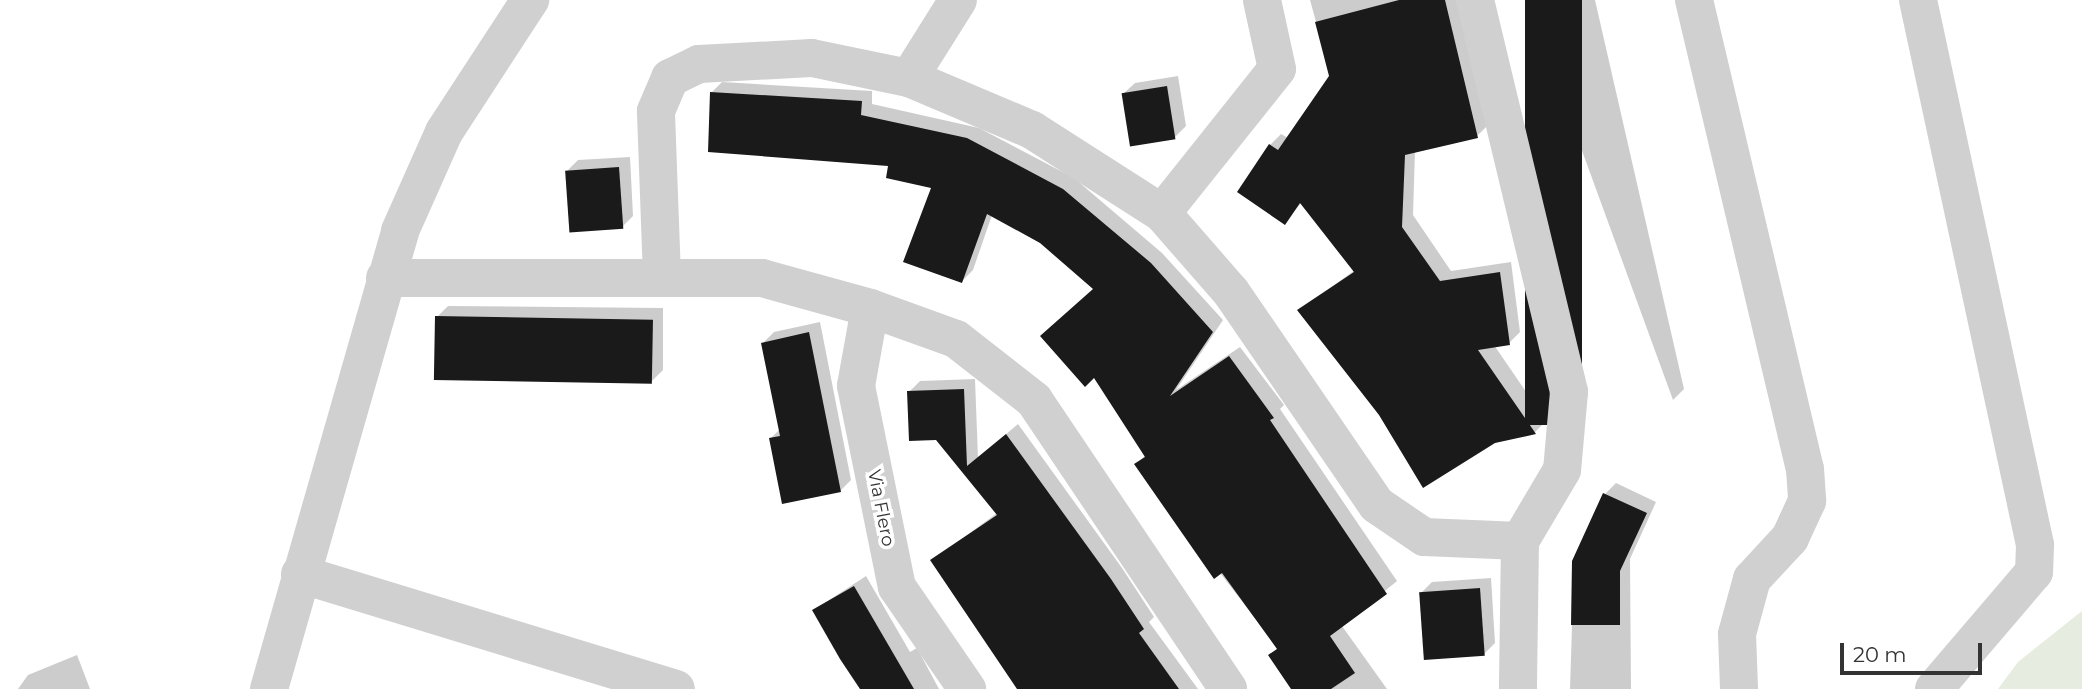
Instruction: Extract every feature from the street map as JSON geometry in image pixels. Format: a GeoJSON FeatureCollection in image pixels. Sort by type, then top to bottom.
{"type":"FeatureCollection","features":[{"type":"Feature","properties":{"kind":"street"},"geometry":{"type":"LineString","coordinates":[[269,689],[400,231],[444,132],[530,0]]}},
{"type":"Feature","properties":{"kind":"street"},"geometry":{"type":"LineString","coordinates":[[909,78],[958,0]]}},
{"type":"Feature","properties":{"kind":"street"},"geometry":{"type":"LineString","coordinates":[[1162,213],[1277,69],[1262,0]]}},
{"type":"Feature","properties":{"kind":"street"},"geometry":{"type":"LineString","coordinates":[[1475,0],[1569,392],[1562,470],[1520,541],[1518,689]]}},
{"type":"Feature","properties":{"kind":"street"},"geometry":{"type":"LineString","coordinates":[[1694,0],[1805,469],[1807,500],[1790,538],[1752,579],[1737,634],[1739,689]]}},
{"type":"Feature","properties":{"kind":"street"},"geometry":{"type":"LineString","coordinates":[[1918,0],[2035,545],[2034,572],[1934,689]]}},
{"type":"Feature","properties":{"kind":"street"},"geometry":{"type":"LineString","coordinates":[[662,277],[656,111],[670,78],[699,64],[812,58],[909,78],[1032,130],[1162,213],[1231,292],[1377,505],[1424,537],[1520,541]]}},
{"type":"Feature","properties":{"kind":"street"},"geometry":{"type":"LineString","coordinates":[[385,278],[762,278],[870,308],[956,339],[1034,400],[1228,689]]}},
{"type":"Feature","properties":{"kind":"street","name":"Via Flero"},"geometry":{"type":"LineString","coordinates":[[870,308],[856,386],[897,587],[967,689]]}},
{"type":"Feature","properties":{"kind":"street"},"geometry":{"type":"LineString","coordinates":[[300,574],[676,689]]}},
{"type":"Feature","properties":{"kind":"shaded area"},"geometry":{"type":"Polygon","coordinates":[[[2082,611],[2082,689],[1998,689],[2018,662],[2082,611]]]}},
{"type":"Feature","properties":{"kind":"building"},"geometry":{"type":"Polygon","coordinates":[[[1399,0],[1445,0],[1478,138],[1405,155],[1402,227],[1440,281],[1500,272],[1510,345],[1478,350],[1536,434],[1495,443],[1423,488],[1379,415],[1297,310],[1354,272],[1300,203],[1285,225],[1237,192],[1269,144],[1278,150],[1329,76],[1315,22],[1399,0]]]}},
{"type":"Feature","properties":{"kind":"building"},"geometry":{"type":"Polygon","coordinates":[[[1525,0],[1582,0],[1582,425],[1525,425],[1525,0]]]}},
{"type":"Feature","properties":{"kind":"building"},"geometry":{"type":"Polygon","coordinates":[[[1167,86],[1175,139],[1130,147],[1122,93],[1167,86]]]}},
{"type":"Feature","properties":{"kind":"building"},"geometry":{"type":"Polygon","coordinates":[[[710,92],[862,101],[861,115],[967,138],[1063,189],[1151,263],[1213,332],[1170,396],[1229,356],[1274,418],[1270,420],[1387,594],[1330,636],[1355,673],[1331,689],[1291,689],[1268,655],[1277,649],[1222,573],[1214,579],[1134,464],[1145,457],[1094,378],[1085,387],[1040,336],[1093,289],[1040,243],[987,214],[962,283],[903,262],[931,188],[886,178],[888,166],[708,152],[710,92]]]}},
{"type":"Feature","properties":{"kind":"building"},"geometry":{"type":"Polygon","coordinates":[[[619,167],[623,229],[569,233],[565,171],[619,167]]]}},
{"type":"Feature","properties":{"kind":"building"},"geometry":{"type":"Polygon","coordinates":[[[435,316],[653,320],[652,384],[434,380],[435,316]]]}},
{"type":"Feature","properties":{"kind":"building"},"geometry":{"type":"Polygon","coordinates":[[[809,332],[841,492],[782,504],[769,438],[780,436],[761,343],[809,332]]]}},
{"type":"Feature","properties":{"kind":"building"},"geometry":{"type":"Polygon","coordinates":[[[964,389],[967,466],[1006,434],[1111,579],[1144,629],[1139,633],[1179,689],[1017,689],[930,560],[997,515],[936,440],[909,441],[907,391],[964,389]]]}},
{"type":"Feature","properties":{"kind":"building"},"geometry":{"type":"Polygon","coordinates":[[[1603,493],[1647,513],[1620,571],[1620,625],[1571,625],[1572,561],[1603,493]]]}},
{"type":"Feature","properties":{"kind":"building"},"geometry":{"type":"Polygon","coordinates":[[[854,586],[914,689],[860,689],[840,659],[812,610],[854,586]]]}},
{"type":"Feature","properties":{"kind":"building"},"geometry":{"type":"Polygon","coordinates":[[[1480,588],[1485,656],[1424,660],[1419,592],[1480,588]]]}}]}
